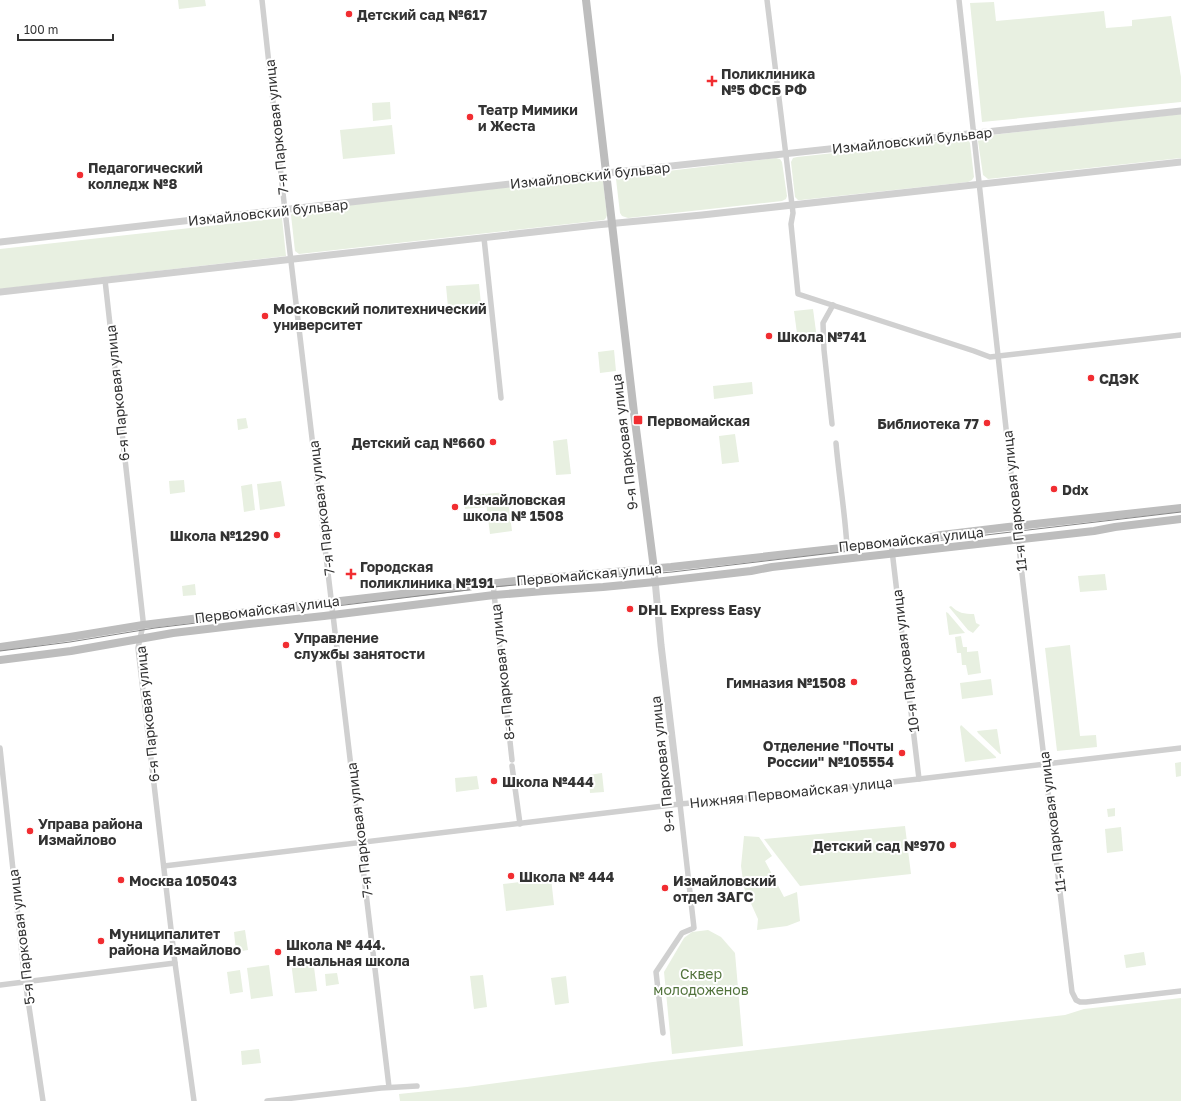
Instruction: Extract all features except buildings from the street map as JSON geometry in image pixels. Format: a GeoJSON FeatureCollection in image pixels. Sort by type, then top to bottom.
{"type":"FeatureCollection","features":[{"type":"Feature","properties":{"kind":"main road","name":"9-я Парковая улица"},"geometry":{"type":"LineString","coordinates":[[586,0],[654,569]]}},
{"type":"Feature","properties":{"kind":"main road","name":"Первомайская улица"},"geometry":{"type":"LineString","coordinates":[[0,646],[70,638],[143,625],[332,602],[493,584],[654,569],[1181,508]]}},
{"type":"Feature","properties":{"kind":"main road","name":"Первомайская улица"},"geometry":{"type":"LineString","coordinates":[[0,660],[71,651],[139,639],[225,627],[494,595],[655,582],[1094,532],[1115,527],[1181,519]]}},
{"type":"Feature","properties":{"kind":"street","name":"7-я Парковая улица"},"geometry":{"type":"LineString","coordinates":[[262,0],[285,210],[389,1087]]}},
{"type":"Feature","properties":{"kind":"street"},"geometry":{"type":"LineString","coordinates":[[767,0],[793,213],[791,224],[798,294],[990,357],[1181,335]]}},
{"type":"Feature","properties":{"kind":"street","name":"11-я Парковая улица"},"geometry":{"type":"LineString","coordinates":[[959,0],[1018,540],[1073,997],[1080,1002],[1086,1002],[1181,991]]}},
{"type":"Feature","properties":{"kind":"street","name":"Измайловский бульвар"},"geometry":{"type":"LineString","coordinates":[[0,242],[606,173],[1181,111]]}},
{"type":"Feature","properties":{"kind":"street"},"geometry":{"type":"LineString","coordinates":[[0,292],[612,223],[665,219],[1181,162]]}},
{"type":"Feature","properties":{"kind":"street"},"geometry":{"type":"LineString","coordinates":[[484,238],[501,398]]}},
{"type":"Feature","properties":{"kind":"street","name":"6-я Парковая улица"},"geometry":{"type":"LineString","coordinates":[[105,280],[143,625],[138,648],[175,963],[194,1101]]}},
{"type":"Feature","properties":{"kind":"street"},"geometry":{"type":"LineString","coordinates":[[832,424],[824,350],[823,323],[833,305]]}},
{"type":"Feature","properties":{"kind":"street"},"geometry":{"type":"LineString","coordinates":[[836,442],[847,547]]}},
{"type":"Feature","properties":{"kind":"street","name":"10-я Парковая улица"},"geometry":{"type":"LineString","coordinates":[[891,542],[919,779]]}},
{"type":"Feature","properties":{"kind":"street","name":"9-я Парковая улица"},"geometry":{"type":"LineString","coordinates":[[654,569],[694,928],[682,933],[656,972],[663,1033]]}},
{"type":"Feature","properties":{"kind":"street","name":"8-я Парковая улица"},"geometry":{"type":"LineString","coordinates":[[493,584],[512,760]]}},
{"type":"Feature","properties":{"kind":"street","name":"5-я Парковая улица"},"geometry":{"type":"LineString","coordinates":[[0,748],[26,982],[43,1101]]}},
{"type":"Feature","properties":{"kind":"street","name":"Нижняя Первомайская улица"},"geometry":{"type":"LineString","coordinates":[[164,866],[680,804],[777,795],[1181,748]]}},
{"type":"Feature","properties":{"kind":"street"},"geometry":{"type":"LineString","coordinates":[[512,766],[520,824]]}},
{"type":"Feature","properties":{"kind":"street"},"geometry":{"type":"LineString","coordinates":[[0,986],[175,963]]}},
{"type":"Feature","properties":{"kind":"street"},"geometry":{"type":"LineString","coordinates":[[267,1101],[389,1087],[417,1086]]}},
{"type":"Feature","properties":{"kind":"green space"},"geometry":{"type":"Polygon","coordinates":[[[178,0],[205,0],[206,6],[179,9],[178,0]]]}},
{"type":"Feature","properties":{"kind":"green space"},"geometry":{"type":"Polygon","coordinates":[[[994,2],[996,21],[1104,11],[1106,28],[1132,26],[1132,20],[1171,16],[1181,77],[1181,102],[982,122],[970,3],[994,2]]]}},
{"type":"Feature","properties":{"kind":"green space"},"geometry":{"type":"Polygon","coordinates":[[[390,102],[391,119],[373,121],[372,103],[390,102]]]}},
{"type":"Feature","properties":{"kind":"green space"},"geometry":{"type":"Polygon","coordinates":[[[1181,114],[1181,158],[988,179],[983,175],[978,141],[979,138],[983,136],[1181,114]]]}},
{"type":"Feature","properties":{"kind":"green space"},"geometry":{"type":"Polygon","coordinates":[[[392,125],[395,154],[343,159],[340,130],[392,125]]]}},
{"type":"Feature","properties":{"kind":"green space"},"geometry":{"type":"Polygon","coordinates":[[[964,139],[968,140],[970,143],[974,177],[968,182],[801,200],[798,200],[795,197],[791,162],[793,158],[964,139]]]}},
{"type":"Feature","properties":{"kind":"green space"},"geometry":{"type":"Polygon","coordinates":[[[776,158],[780,159],[782,162],[787,196],[786,199],[782,201],[628,218],[622,216],[620,213],[616,179],[618,177],[776,158]]]}},
{"type":"Feature","properties":{"kind":"green space"},"geometry":{"type":"Polygon","coordinates":[[[598,177],[603,181],[607,215],[604,220],[299,254],[295,251],[291,215],[296,211],[598,177]]]}},
{"type":"Feature","properties":{"kind":"green space"},"geometry":{"type":"Polygon","coordinates":[[[282,218],[286,256],[0,289],[0,249],[282,218]]]}},
{"type":"Feature","properties":{"kind":"green space"},"geometry":{"type":"Polygon","coordinates":[[[479,284],[481,304],[448,307],[446,286],[479,284]]]}},
{"type":"Feature","properties":{"kind":"green space"},"geometry":{"type":"Polygon","coordinates":[[[813,309],[817,339],[798,341],[794,311],[813,309]]]}},
{"type":"Feature","properties":{"kind":"green space"},"geometry":{"type":"Polygon","coordinates":[[[614,350],[616,371],[600,373],[598,352],[614,350]]]}},
{"type":"Feature","properties":{"kind":"green space"},"geometry":{"type":"Polygon","coordinates":[[[752,382],[753,394],[714,399],[713,386],[752,382]]]}},
{"type":"Feature","properties":{"kind":"green space"},"geometry":{"type":"Polygon","coordinates":[[[246,418],[248,428],[238,430],[237,419],[246,418]]]}},
{"type":"Feature","properties":{"kind":"green space"},"geometry":{"type":"Polygon","coordinates":[[[735,434],[739,462],[722,464],[719,436],[735,434]]]}},
{"type":"Feature","properties":{"kind":"green space"},"geometry":{"type":"Polygon","coordinates":[[[567,439],[571,474],[556,475],[553,441],[567,439]]]}},
{"type":"Feature","properties":{"kind":"green space"},"geometry":{"type":"Polygon","coordinates":[[[184,480],[185,492],[170,494],[169,481],[184,480]]]}},
{"type":"Feature","properties":{"kind":"green space"},"geometry":{"type":"Polygon","coordinates":[[[281,481],[285,506],[260,510],[257,484],[281,481]]]}},
{"type":"Feature","properties":{"kind":"green space"},"geometry":{"type":"Polygon","coordinates":[[[252,484],[255,510],[244,512],[241,486],[252,484]]]}},
{"type":"Feature","properties":{"kind":"green space"},"geometry":{"type":"Polygon","coordinates":[[[507,492],[512,531],[490,534],[485,494],[507,492]]]}},
{"type":"Feature","properties":{"kind":"green space"},"geometry":{"type":"Polygon","coordinates":[[[484,494],[486,507],[465,509],[464,496],[484,494]]]}},
{"type":"Feature","properties":{"kind":"green space"},"geometry":{"type":"Polygon","coordinates":[[[1105,574],[1107,590],[1080,592],[1078,576],[1105,574]]]}},
{"type":"Feature","properties":{"kind":"green space"},"geometry":{"type":"Polygon","coordinates":[[[195,584],[196,595],[183,596],[182,586],[195,584]]]}},
{"type":"Feature","properties":{"kind":"green space"},"geometry":{"type":"Polygon","coordinates":[[[951,606],[961,613],[974,614],[976,623],[980,625],[973,633],[968,630],[949,607],[951,606]]]}},
{"type":"Feature","properties":{"kind":"green space"},"geometry":{"type":"Polygon","coordinates":[[[946,612],[948,613],[965,633],[949,635],[946,612]]]}},
{"type":"Feature","properties":{"kind":"green space"},"geometry":{"type":"Polygon","coordinates":[[[961,636],[963,647],[967,647],[967,652],[978,651],[981,673],[968,675],[966,665],[962,665],[961,653],[957,653],[955,637],[961,636]]]}},
{"type":"Feature","properties":{"kind":"green space"},"geometry":{"type":"Polygon","coordinates":[[[1070,645],[1080,736],[1096,735],[1097,747],[1057,751],[1045,648],[1070,645]]]}},
{"type":"Feature","properties":{"kind":"green space"},"geometry":{"type":"Polygon","coordinates":[[[991,679],[993,695],[962,699],[960,683],[991,679]]]}},
{"type":"Feature","properties":{"kind":"green space"},"geometry":{"type":"Polygon","coordinates":[[[961,725],[996,758],[965,762],[960,727],[961,725]]]}},
{"type":"Feature","properties":{"kind":"green space"},"geometry":{"type":"Polygon","coordinates":[[[997,729],[1001,754],[977,731],[997,729]]]}},
{"type":"Feature","properties":{"kind":"green space"},"geometry":{"type":"Polygon","coordinates":[[[1181,762],[1181,776],[1176,777],[1175,763],[1181,762]]]}},
{"type":"Feature","properties":{"kind":"green space"},"geometry":{"type":"Polygon","coordinates":[[[602,773],[604,792],[590,793],[589,775],[602,773]]]}},
{"type":"Feature","properties":{"kind":"green space"},"geometry":{"type":"Polygon","coordinates":[[[477,776],[479,789],[456,792],[455,778],[477,776]]]}},
{"type":"Feature","properties":{"kind":"green space"},"geometry":{"type":"Polygon","coordinates":[[[1115,808],[1115,816],[1108,817],[1107,809],[1115,808]]]}},
{"type":"Feature","properties":{"kind":"green space"},"geometry":{"type":"Polygon","coordinates":[[[905,826],[911,874],[800,886],[764,839],[905,826]]]}},
{"type":"Feature","properties":{"kind":"green space"},"geometry":{"type":"Polygon","coordinates":[[[1121,827],[1123,851],[1107,853],[1105,829],[1121,827]]]}},
{"type":"Feature","properties":{"kind":"green space"},"geometry":{"type":"Polygon","coordinates":[[[744,836],[759,837],[772,856],[765,861],[784,897],[797,892],[800,921],[787,926],[757,930],[758,919],[744,888],[741,866],[744,836]]]}},
{"type":"Feature","properties":{"kind":"green space"},"geometry":{"type":"Polygon","coordinates":[[[551,878],[554,905],[506,911],[503,884],[551,878]]]}},
{"type":"Feature","properties":{"kind":"green space"},"geometry":{"type":"Polygon","coordinates":[[[245,930],[248,950],[236,952],[234,932],[245,930]]]}},
{"type":"Feature","properties":{"kind":"green space","name":"Сквер молодоженов"},"geometry":{"type":"Polygon","coordinates":[[[708,930],[721,937],[735,953],[743,1046],[672,1054],[664,972],[684,938],[692,932],[708,930]]]}},
{"type":"Feature","properties":{"kind":"green space"},"geometry":{"type":"Polygon","coordinates":[[[1144,952],[1146,965],[1126,968],[1124,955],[1144,952]]]}},
{"type":"Feature","properties":{"kind":"green space"},"geometry":{"type":"Polygon","coordinates":[[[313,959],[317,991],[295,993],[291,962],[313,959]]]}},
{"type":"Feature","properties":{"kind":"green space"},"geometry":{"type":"Polygon","coordinates":[[[269,965],[273,996],[251,999],[247,968],[269,965]]]}},
{"type":"Feature","properties":{"kind":"green space"},"geometry":{"type":"Polygon","coordinates":[[[240,970],[243,992],[230,994],[227,972],[240,970]]]}},
{"type":"Feature","properties":{"kind":"green space"},"geometry":{"type":"Polygon","coordinates":[[[337,973],[339,984],[326,986],[325,974],[337,973]]]}},
{"type":"Feature","properties":{"kind":"green space"},"geometry":{"type":"Polygon","coordinates":[[[483,975],[487,1007],[474,1009],[470,976],[483,975]]]}},
{"type":"Feature","properties":{"kind":"green space"},"geometry":{"type":"Polygon","coordinates":[[[566,976],[569,1003],[555,1005],[551,978],[566,976]]]}},
{"type":"Feature","properties":{"kind":"green space"},"geometry":{"type":"Polygon","coordinates":[[[1181,998],[1181,1101],[400,1101],[399,1094],[467,1087],[653,1062],[1065,1015],[1084,1009],[1181,998]]]}},
{"type":"Feature","properties":{"kind":"green space"},"geometry":{"type":"Polygon","coordinates":[[[259,1049],[261,1063],[242,1065],[241,1051],[259,1049]]]}},
{"type":"Feature","properties":{"kind":"tram line"},"geometry":{"type":"LineString","coordinates":[[0,651],[70,642],[155,628],[493,587],[672,572],[1181,512]]}},
{"type":"Feature","properties":{"kind":"place","name":"Детский сад №617"},"geometry":{"type":"Point","coordinates":[349,14]}},
{"type":"Feature","properties":{"kind":"place","name":"Поликлиника №5 ФСБ РФ"},"geometry":{"type":"Point","coordinates":[712,81]}},
{"type":"Feature","properties":{"kind":"place","name":"Театр Мимики и Жеста"},"geometry":{"type":"Point","coordinates":[470,117]}},
{"type":"Feature","properties":{"kind":"place","name":"Педагогический колледж №8"},"geometry":{"type":"Point","coordinates":[80,175]}},
{"type":"Feature","properties":{"kind":"place","name":"Московский политехнический университет"},"geometry":{"type":"Point","coordinates":[265,316]}},
{"type":"Feature","properties":{"kind":"place","name":"Школа №741"},"geometry":{"type":"Point","coordinates":[769,336]}},
{"type":"Feature","properties":{"kind":"place","name":"СДЭК"},"geometry":{"type":"Point","coordinates":[1091,378]}},
{"type":"Feature","properties":{"kind":"place","name":"Первомайская"},"geometry":{"type":"Point","coordinates":[638,420]}},
{"type":"Feature","properties":{"kind":"place","name":"Библиотека 77"},"geometry":{"type":"Point","coordinates":[987,423]}},
{"type":"Feature","properties":{"kind":"place","name":"Детский сад №660"},"geometry":{"type":"Point","coordinates":[493,442]}},
{"type":"Feature","properties":{"kind":"place","name":"Ddx"},"geometry":{"type":"Point","coordinates":[1054,489]}},
{"type":"Feature","properties":{"kind":"place","name":"Измайловская школа № 1508"},"geometry":{"type":"Point","coordinates":[455,507]}},
{"type":"Feature","properties":{"kind":"place","name":"Школа №1290"},"geometry":{"type":"Point","coordinates":[277,535]}},
{"type":"Feature","properties":{"kind":"place","name":"Городская поликлиника №191"},"geometry":{"type":"Point","coordinates":[351,574]}},
{"type":"Feature","properties":{"kind":"place","name":"DHL Express Easy"},"geometry":{"type":"Point","coordinates":[630,609]}},
{"type":"Feature","properties":{"kind":"place","name":"Управление cлужбы занятости"},"geometry":{"type":"Point","coordinates":[286,645]}},
{"type":"Feature","properties":{"kind":"place","name":"Гимназия №1508"},"geometry":{"type":"Point","coordinates":[854,682]}},
{"type":"Feature","properties":{"kind":"place","name":"Отделение \"Почты России\" №105554"},"geometry":{"type":"Point","coordinates":[902,753]}},
{"type":"Feature","properties":{"kind":"place","name":"Школа №444"},"geometry":{"type":"Point","coordinates":[494,781]}},
{"type":"Feature","properties":{"kind":"place","name":"Управа района Измайлово"},"geometry":{"type":"Point","coordinates":[30,831]}},
{"type":"Feature","properties":{"kind":"place","name":"Детский сад №970"},"geometry":{"type":"Point","coordinates":[953,845]}},
{"type":"Feature","properties":{"kind":"place","name":"Школа № 444"},"geometry":{"type":"Point","coordinates":[511,876]}},
{"type":"Feature","properties":{"kind":"place","name":"Москва 105043"},"geometry":{"type":"Point","coordinates":[121,880]}},
{"type":"Feature","properties":{"kind":"place","name":"Измайловский отдел ЗАГС"},"geometry":{"type":"Point","coordinates":[665,888]}},
{"type":"Feature","properties":{"kind":"place","name":"Муниципалитет района Измайлово"},"geometry":{"type":"Point","coordinates":[101,941]}},
{"type":"Feature","properties":{"kind":"place","name":"Школа № 444. Начальная школа"},"geometry":{"type":"Point","coordinates":[278,952]}}]}
